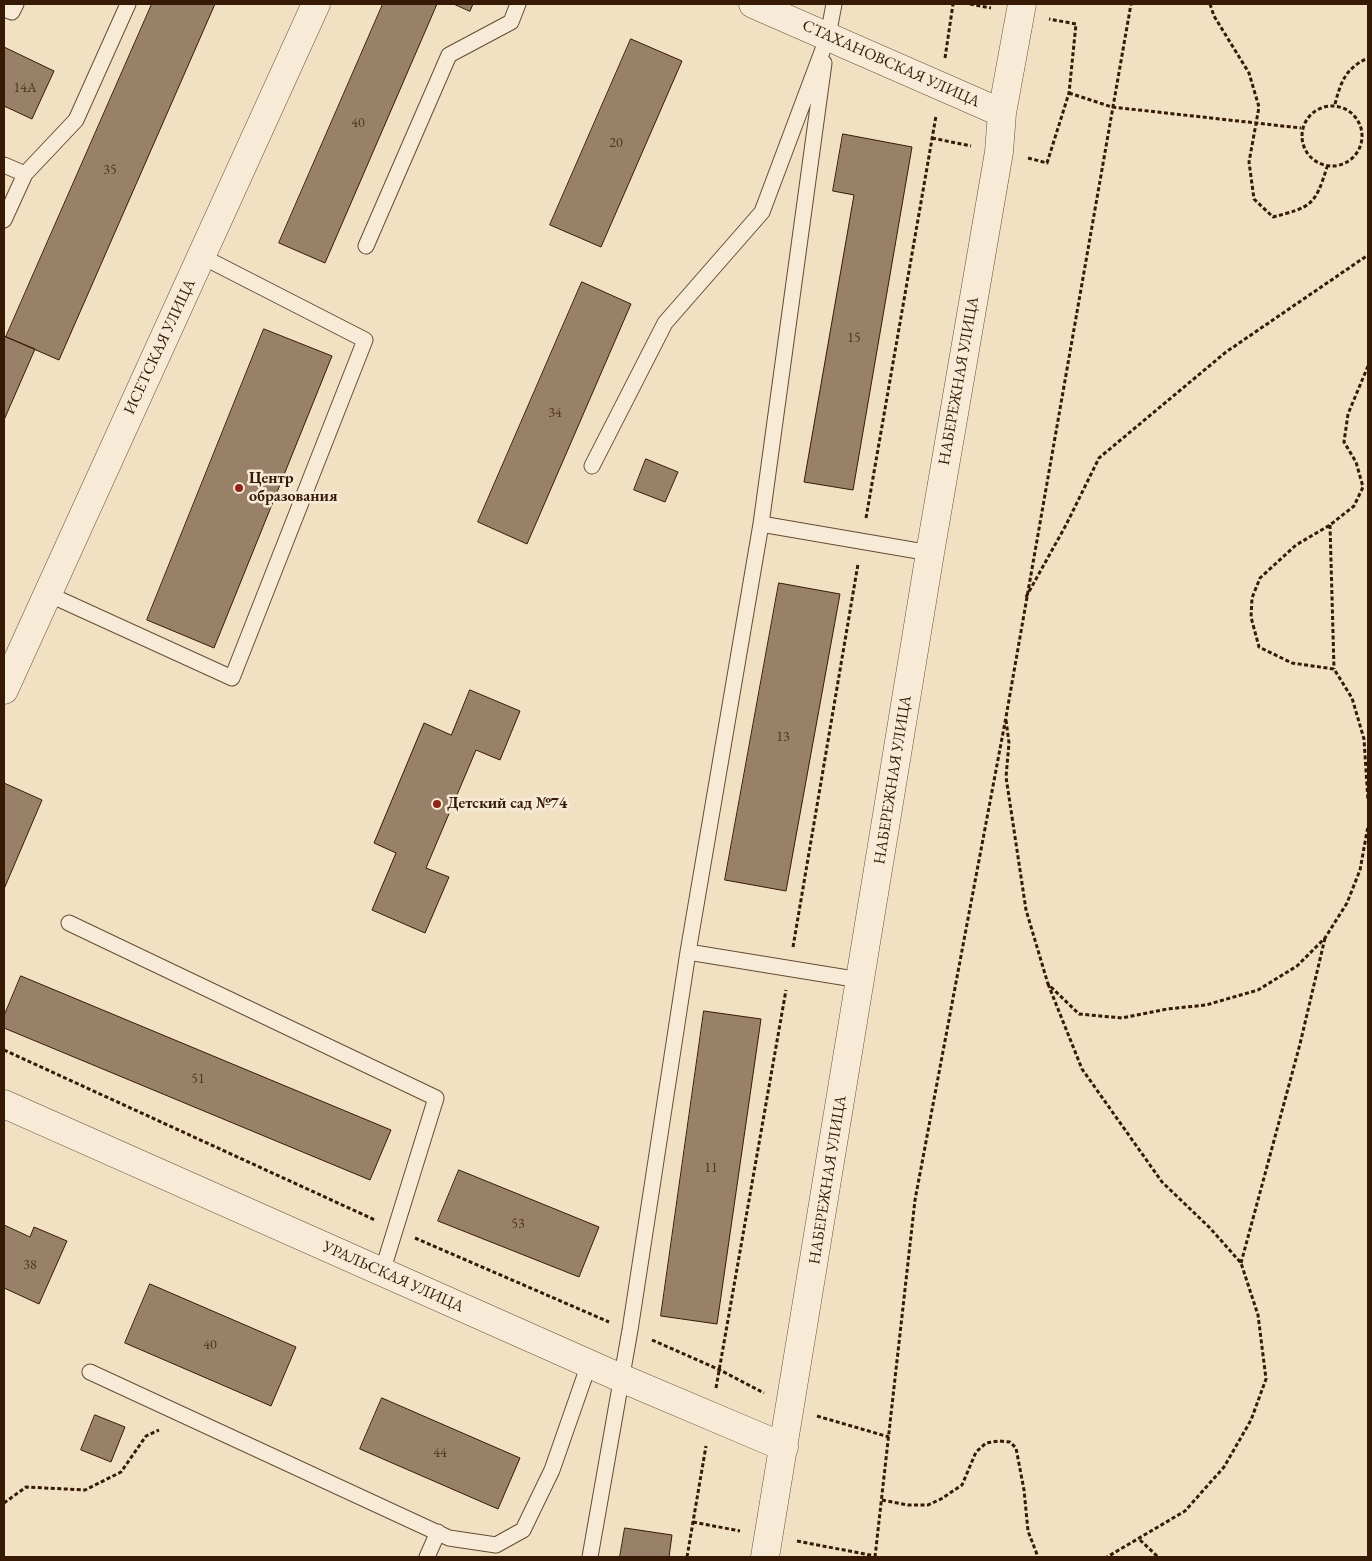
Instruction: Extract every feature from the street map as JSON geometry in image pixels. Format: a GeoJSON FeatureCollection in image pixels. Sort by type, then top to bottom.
{"type":"FeatureCollection","features":[{"type":"Feature","properties":{"kind":"street","name":"ИСЕТСКАЯ УЛИЦА"},"geometry":{"type":"LineString","coordinates":[[4,690],[316,4]]}},
{"type":"Feature","properties":{"kind":"street","name":"СТАХАНОВСКАЯ УЛИЦА"},"geometry":{"type":"LineString","coordinates":[[753,4],[1002,113]]}},
{"type":"Feature","properties":{"kind":"street","name":"НАБЕРЕЖНАЯ УЛИЦА"},"geometry":{"type":"LineString","coordinates":[[766,1546],[791,1408],[930,553],[999,152],[1002,113],[1022,4]]}},
{"type":"Feature","properties":{"kind":"street","name":"УРАЛЬСКАЯ УЛИЦА"},"geometry":{"type":"LineString","coordinates":[[4,1104],[589,1364],[784,1447]]}},
{"type":"Feature","properties":{"kind":"lane"},"geometry":{"type":"LineString","coordinates":[[4,9],[12,12],[16,4]]}},
{"type":"Feature","properties":{"kind":"lane"},"geometry":{"type":"LineString","coordinates":[[4,220],[25,174],[76,120],[128,4]]}},
{"type":"Feature","properties":{"kind":"lane"},"geometry":{"type":"LineString","coordinates":[[366,246],[449,55],[511,22],[518,4]]}},
{"type":"Feature","properties":{"kind":"lane"},"geometry":{"type":"LineString","coordinates":[[590,1557],[630,1330],[688,952],[761,524],[834,4]]}},
{"type":"Feature","properties":{"kind":"lane"},"geometry":{"type":"LineString","coordinates":[[592,466],[665,323],[762,212],[828,36]]}},
{"type":"Feature","properties":{"kind":"lane"},"geometry":{"type":"LineString","coordinates":[[4,165],[25,174]]}},
{"type":"Feature","properties":{"kind":"lane"},"geometry":{"type":"LineString","coordinates":[[48,594],[232,678],[365,340],[201,256]]}},
{"type":"Feature","properties":{"kind":"lane"},"geometry":{"type":"LineString","coordinates":[[761,524],[930,553]]}},
{"type":"Feature","properties":{"kind":"lane"},"geometry":{"type":"LineString","coordinates":[[70,923],[436,1098],[382,1272]]}},
{"type":"Feature","properties":{"kind":"lane"},"geometry":{"type":"LineString","coordinates":[[688,952],[860,980]]}},
{"type":"Feature","properties":{"kind":"lane"},"geometry":{"type":"LineString","coordinates":[[90,1372],[449,1538],[496,1545],[523,1530],[552,1470],[589,1364]]}},
{"type":"Feature","properties":{"kind":"lane"},"geometry":{"type":"LineString","coordinates":[[427,1557],[438,1532]]}},
{"type":"Feature","properties":{"kind":"path"},"geometry":{"type":"LineString","coordinates":[[688,1557],[941,86],[953,4]]}},
{"type":"Feature","properties":{"kind":"path"},"geometry":{"type":"LineString","coordinates":[[693,1522],[766,1546],[875,1556],[915,1200],[1006,717],[1131,4]]}},
{"type":"Feature","properties":{"kind":"path"},"geometry":{"type":"LineString","coordinates":[[1210,4],[1214,16],[1249,73],[1258,107],[1249,162],[1254,199],[1273,217],[1306,208],[1320,188],[1327,167]]}},
{"type":"Feature","properties":{"kind":"path"},"geometry":{"type":"LineString","coordinates":[[1336,104],[1341,82],[1355,64],[1368,58]]}},
{"type":"Feature","properties":{"kind":"path"},"geometry":{"type":"LineString","coordinates":[[1069,93],[1112,107],[1301,128]]}},
{"type":"Feature","properties":{"kind":"path"},"geometry":{"type":"LineString","coordinates":[[1336,104],[1353,113],[1363,130],[1360,150],[1346,164],[1327,167],[1312,159],[1302,145],[1301,128],[1309,115],[1320,106],[1336,104]]}},
{"type":"Feature","properties":{"kind":"path"},"geometry":{"type":"LineString","coordinates":[[1025,600],[1066,525],[1099,458],[1226,352],[1368,255]]}},
{"type":"Feature","properties":{"kind":"path"},"geometry":{"type":"LineString","coordinates":[[1334,669],[1292,664],[1259,647],[1251,617],[1252,598],[1260,578],[1296,546],[1330,525],[1354,506],[1363,487],[1356,462],[1344,442],[1348,414],[1368,366]]}},
{"type":"Feature","properties":{"kind":"path"},"geometry":{"type":"LineString","coordinates":[[1330,525],[1334,669],[1352,698],[1364,740],[1368,800]]}},
{"type":"Feature","properties":{"kind":"path"},"geometry":{"type":"LineString","coordinates":[[1006,717],[1009,743],[1006,777],[1026,910],[1048,984],[1082,1069],[1162,1182],[1210,1228],[1241,1263],[1258,1315],[1266,1379],[1251,1420],[1224,1467],[1185,1511],[1140,1540],[1107,1557]]}},
{"type":"Feature","properties":{"kind":"path"},"geometry":{"type":"LineString","coordinates":[[1048,984],[1079,1014],[1122,1018],[1167,1009],[1206,1005],[1258,990],[1297,966],[1325,938],[1347,903],[1360,870],[1368,826]]}},
{"type":"Feature","properties":{"kind":"path"},"geometry":{"type":"LineString","coordinates":[[1241,1263],[1300,1044],[1325,938]]}},
{"type":"Feature","properties":{"kind":"path"},"geometry":{"type":"LineString","coordinates":[[4,1050],[395,1229],[720,1370],[791,1408],[889,1437]]}},
{"type":"Feature","properties":{"kind":"path"},"geometry":{"type":"LineString","coordinates":[[4,1503],[26,1487],[85,1490],[121,1472],[146,1436],[187,1416]]}},
{"type":"Feature","properties":{"kind":"path"},"geometry":{"type":"LineString","coordinates":[[882,1500],[908,1505],[928,1505],[962,1485],[976,1452],[986,1443],[1010,1442],[1016,1448],[1024,1490],[1028,1531],[1038,1557]]}},
{"type":"Feature","properties":{"kind":"path"},"geometry":{"type":"LineString","coordinates":[[1140,1540],[1158,1557]]}},
{"type":"Feature","properties":{"kind":"building"},"geometry":{"type":"Polygon","coordinates":[[[152,4],[215,4],[59,360],[6,337],[152,4]]]}},
{"type":"Feature","properties":{"kind":"building"},"geometry":{"type":"Polygon","coordinates":[[[383,4],[437,4],[325,263],[279,243],[383,4]]]}},
{"type":"Feature","properties":{"kind":"building"},"geometry":{"type":"Polygon","coordinates":[[[454,4],[473,4],[470,11],[454,4]]]}},
{"type":"Feature","properties":{"kind":"building"},"geometry":{"type":"Polygon","coordinates":[[[631,39],[682,61],[601,247],[550,225],[631,39]]]}},
{"type":"Feature","properties":{"kind":"building"},"geometry":{"type":"Polygon","coordinates":[[[4,47],[54,71],[32,119],[4,106],[4,47]]]}},
{"type":"Feature","properties":{"kind":"building"},"geometry":{"type":"Polygon","coordinates":[[[843,134],[912,147],[853,490],[804,482],[854,195],[833,191],[843,134]]]}},
{"type":"Feature","properties":{"kind":"building"},"geometry":{"type":"Polygon","coordinates":[[[582,282],[631,304],[527,544],[478,522],[582,282]]]}},
{"type":"Feature","properties":{"kind":"building","name":"Центр образования"},"geometry":{"type":"Polygon","coordinates":[[[264,329],[332,356],[214,648],[147,620],[264,329]]]}},
{"type":"Feature","properties":{"kind":"building"},"geometry":{"type":"Polygon","coordinates":[[[4,336],[35,349],[4,420],[4,336]]]}},
{"type":"Feature","properties":{"kind":"building"},"geometry":{"type":"Polygon","coordinates":[[[646,459],[678,472],[665,502],[634,490],[646,459]]]}},
{"type":"Feature","properties":{"kind":"building"},"geometry":{"type":"Polygon","coordinates":[[[779,583],[840,594],[786,891],[725,880],[779,583]]]}},
{"type":"Feature","properties":{"kind":"building"},"geometry":{"type":"Polygon","coordinates":[[[470,690],[520,711],[500,760],[476,750],[426,868],[449,877],[425,933],[372,910],[396,853],[374,843],[424,723],[451,735],[470,690]]]}},
{"type":"Feature","properties":{"kind":"building"},"geometry":{"type":"Polygon","coordinates":[[[4,783],[42,800],[4,889],[4,783]]]}},
{"type":"Feature","properties":{"kind":"building"},"geometry":{"type":"Polygon","coordinates":[[[21,976],[391,1130],[370,1180],[4,1028],[4,1016],[21,976]]]}},
{"type":"Feature","properties":{"kind":"building"},"geometry":{"type":"Polygon","coordinates":[[[704,1011],[761,1019],[717,1324],[661,1316],[704,1011]]]}},
{"type":"Feature","properties":{"kind":"building"},"geometry":{"type":"Polygon","coordinates":[[[459,1170],[599,1227],[579,1277],[438,1221],[459,1170]]]}},
{"type":"Feature","properties":{"kind":"building"},"geometry":{"type":"Polygon","coordinates":[[[4,1225],[30,1237],[34,1227],[67,1241],[39,1304],[4,1288],[4,1225]]]}},
{"type":"Feature","properties":{"kind":"building"},"geometry":{"type":"Polygon","coordinates":[[[150,1284],[296,1347],[271,1406],[125,1343],[150,1284]]]}},
{"type":"Feature","properties":{"kind":"building"},"geometry":{"type":"Polygon","coordinates":[[[382,1398],[520,1458],[498,1509],[360,1449],[382,1398]]]}},
{"type":"Feature","properties":{"kind":"building"},"geometry":{"type":"Polygon","coordinates":[[[95,1415],[125,1427],[111,1462],[81,1450],[95,1415]]]}},
{"type":"Feature","properties":{"kind":"building"},"geometry":{"type":"Polygon","coordinates":[[[625,1528],[672,1535],[669,1557],[620,1557],[625,1528]]]}},
{"type":"Feature","properties":{"kind":"place","name":"Центр образования"},"geometry":{"type":"Point","coordinates":[239,488]}},
{"type":"Feature","properties":{"kind":"place","name":"Детский сад №74"},"geometry":{"type":"Point","coordinates":[437,804]}}]}
